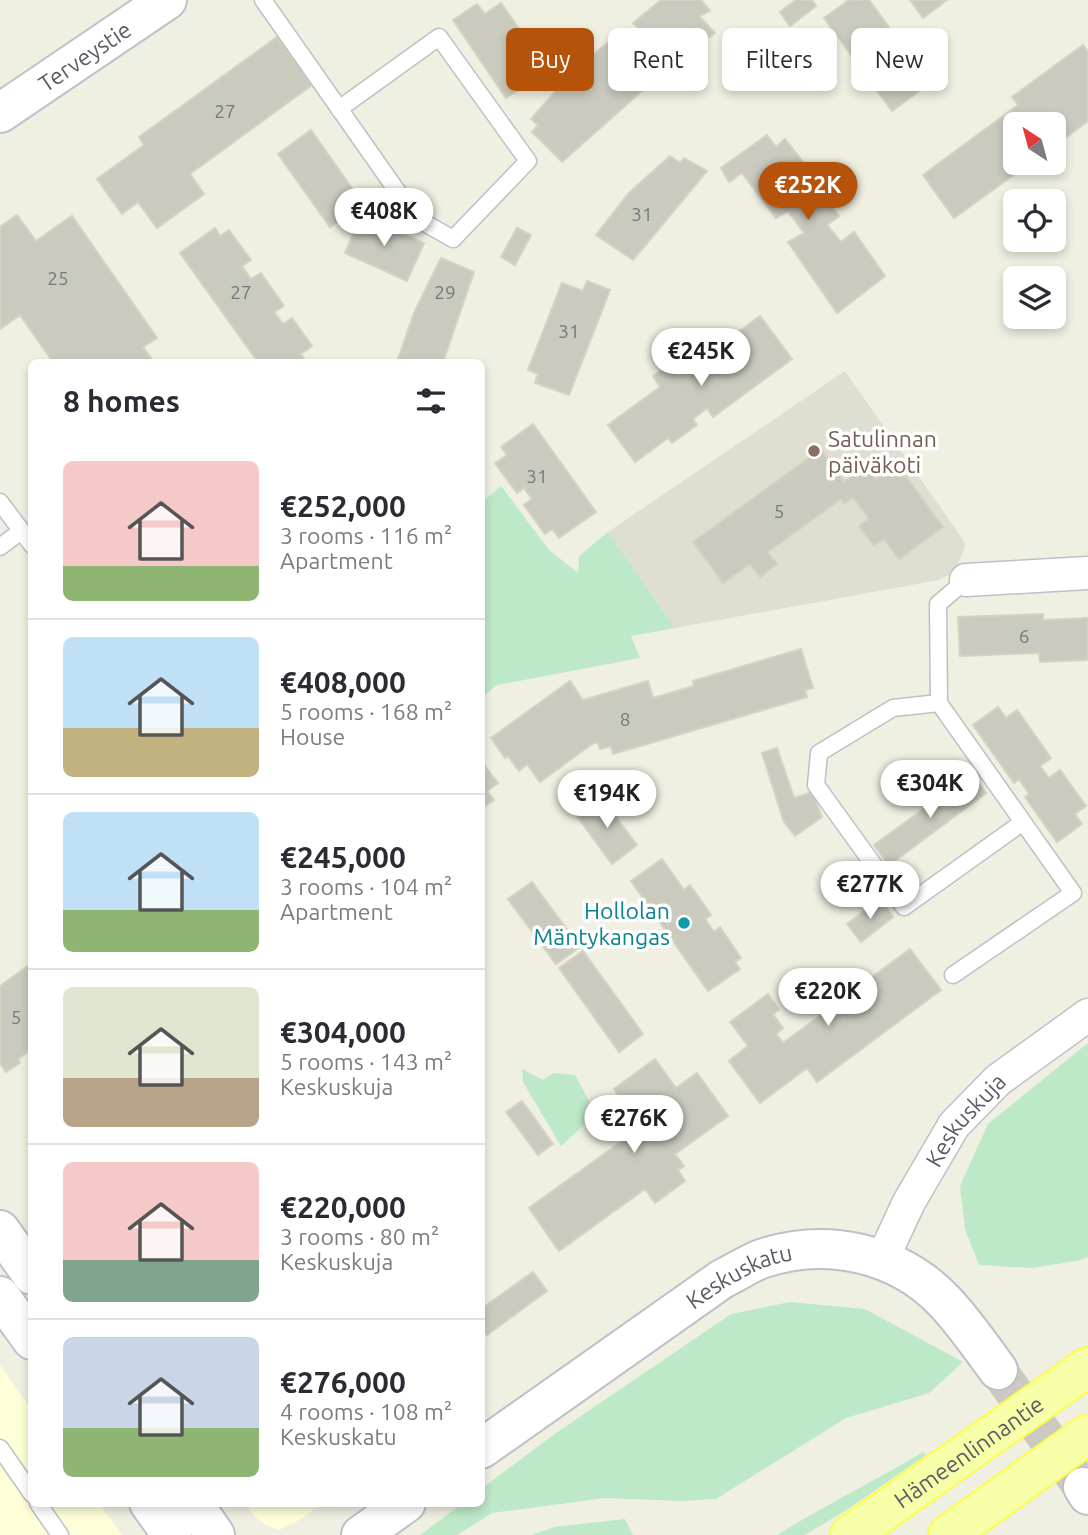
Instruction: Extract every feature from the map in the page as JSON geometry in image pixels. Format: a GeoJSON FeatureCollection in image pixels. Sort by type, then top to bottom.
{"type":"FeatureCollection","features":[{"type":"Feature","properties":{"kind":"main road","name":"Hämeenlinnantie"},"geometry":{"type":"LineString","coordinates":[[850,1535],[1088,1367]]}},
{"type":"Feature","properties":{"kind":"main road"},"geometry":{"type":"LineString","coordinates":[[948,1535],[1088,1434]]}},
{"type":"Feature","properties":{"kind":"street","name":"Terveystie"},"geometry":{"type":"LineString","coordinates":[[0,113],[167,0]]}},
{"type":"Feature","properties":{"kind":"street"},"geometry":{"type":"LineString","coordinates":[[966,580],[1088,573]]}},
{"type":"Feature","properties":{"kind":"street","name":"Keskuskuja"},"geometry":{"type":"LineString","coordinates":[[883,1260],[909,1202],[954,1125],[998,1080],[1088,1015]]}},
{"type":"Feature","properties":{"kind":"street"},"geometry":{"type":"LineString","coordinates":[[0,1230],[28,1269]]}},
{"type":"Feature","properties":{"kind":"street","name":"Keskuskatu"},"geometry":{"type":"LineString","coordinates":[[485,1446],[722,1279],[760,1259],[803,1250],[845,1249],[883,1260],[914,1276],[944,1301],[998,1370]]}},
{"type":"Feature","properties":{"kind":"street"},"geometry":{"type":"LineString","coordinates":[[152,1507],[172,1535]]}},
{"type":"Feature","properties":{"kind":"street"},"geometry":{"type":"LineString","coordinates":[[196,1507],[215,1535]]}},
{"type":"Feature","properties":{"kind":"street"},"geometry":{"type":"LineString","coordinates":[[361,1535],[400,1507]]}},
{"type":"Feature","properties":{"kind":"lane"},"geometry":{"type":"LineString","coordinates":[[263,0],[339,109],[416,218],[453,239],[527,161],[439,37],[339,109]]}},
{"type":"Feature","properties":{"kind":"lane"},"geometry":{"type":"LineString","coordinates":[[0,502],[28,539]]}},
{"type":"Feature","properties":{"kind":"lane"},"geometry":{"type":"LineString","coordinates":[[0,547],[22,531]]}},
{"type":"Feature","properties":{"kind":"lane"},"geometry":{"type":"LineString","coordinates":[[953,975],[1073,893],[939,703],[937,604],[966,580]]}},
{"type":"Feature","properties":{"kind":"lane"},"geometry":{"type":"LineString","coordinates":[[939,703],[892,708],[820,753],[816,785],[904,907],[1024,822]]}},
{"type":"Feature","properties":{"kind":"lane"},"geometry":{"type":"LineString","coordinates":[[0,1448],[28,1488]]}},
{"type":"Feature","properties":{"kind":"lane"},"geometry":{"type":"LineString","coordinates":[[41,1507],[60,1535]]}},
{"type":"Feature","properties":{"kind":"shaded area","name":"Satulinnan päiväkoti"},"geometry":{"type":"Polygon","coordinates":[[[845,371],[966,544],[955,572],[939,580],[675,628],[608,532],[845,371]]]}},
{"type":"Feature","properties":{"kind":"shaded area"},"geometry":{"type":"Polygon","coordinates":[[[501,486],[549,550],[578,573],[579,556],[608,532],[675,628],[631,636],[640,658],[497,685],[485,695],[485,500],[501,486]]]}},
{"type":"Feature","properties":{"kind":"shaded area"},"geometry":{"type":"Polygon","coordinates":[[[1088,1043],[1088,1257],[1032,1268],[979,1265],[965,1229],[960,1186],[988,1124],[1088,1043]]]}},
{"type":"Feature","properties":{"kind":"shaded area"},"geometry":{"type":"Polygon","coordinates":[[[522,1069],[543,1080],[553,1073],[575,1075],[596,1114],[561,1146],[523,1082],[522,1069]]]}},
{"type":"Feature","properties":{"kind":"shaded area"},"geometry":{"type":"Polygon","coordinates":[[[790,1302],[865,1309],[963,1362],[929,1393],[846,1418],[716,1499],[681,1501],[605,1498],[492,1513],[457,1535],[420,1535],[458,1507],[485,1507],[485,1486],[556,1433],[731,1314],[790,1302]]]}},
{"type":"Feature","properties":{"kind":"shaded area"},"geometry":{"type":"Polygon","coordinates":[[[0,1365],[28,1405],[28,1507],[102,1507],[122,1535],[0,1535],[0,1365]]]}},
{"type":"Feature","properties":{"kind":"shaded area"},"geometry":{"type":"Polygon","coordinates":[[[923,1452],[926,1455],[805,1535],[777,1535],[813,1513],[923,1452]]]}},
{"type":"Feature","properties":{"kind":"shaded area"},"geometry":{"type":"Polygon","coordinates":[[[248,1507],[317,1507],[279,1530],[254,1516],[248,1507]]]}},
{"type":"Feature","properties":{"kind":"shaded area"},"geometry":{"type":"Polygon","coordinates":[[[625,1519],[633,1535],[532,1535],[555,1527],[625,1519]]]}},
{"type":"Feature","properties":{"kind":"building"},"geometry":{"type":"Polygon","coordinates":[[[661,0],[701,0],[710,11],[699,16],[715,33],[708,38],[708,28],[638,28],[633,23],[661,0]]]}},
{"type":"Feature","properties":{"kind":"building"},"geometry":{"type":"Polygon","coordinates":[[[796,0],[812,0],[816,6],[790,26],[780,12],[796,0]]]}},
{"type":"Feature","properties":{"kind":"building"},"geometry":{"type":"Polygon","coordinates":[[[849,0],[869,0],[890,28],[851,28],[851,55],[837,36],[837,28],[831,28],[824,18],[849,0]]]}},
{"type":"Feature","properties":{"kind":"building"},"geometry":{"type":"Polygon","coordinates":[[[910,0],[947,0],[923,18],[910,0]]]}},
{"type":"Feature","properties":{"kind":"building"},"geometry":{"type":"Polygon","coordinates":[[[501,3],[518,28],[506,28],[506,91],[516,91],[506,98],[453,20],[477,4],[485,14],[501,3]]]}},
{"type":"Feature","properties":{"kind":"building"},"geometry":{"type":"Polygon","coordinates":[[[277,37],[312,85],[190,174],[204,194],[157,228],[138,202],[122,214],[97,179],[144,145],[139,137],[277,37]]]}},
{"type":"Feature","properties":{"kind":"building"},"geometry":{"type":"Polygon","coordinates":[[[608,43],[608,91],[642,91],[562,162],[532,132],[538,125],[531,119],[556,91],[594,91],[594,54],[608,43]]]}},
{"type":"Feature","properties":{"kind":"building"},"geometry":{"type":"Polygon","coordinates":[[[1083,45],[1088,52],[1088,121],[1066,137],[1066,112],[1008,112],[1018,105],[1012,97],[1083,45]]]}},
{"type":"Feature","properties":{"kind":"building"},"geometry":{"type":"Polygon","coordinates":[[[877,91],[919,91],[892,111],[877,91]]]}},
{"type":"Feature","properties":{"kind":"building"},"geometry":{"type":"Polygon","coordinates":[[[1003,116],[1003,175],[1013,175],[954,218],[923,175],[1003,116]]]}},
{"type":"Feature","properties":{"kind":"building"},"geometry":{"type":"Polygon","coordinates":[[[311,130],[363,204],[330,227],[278,154],[311,130]]]}},
{"type":"Feature","properties":{"kind":"building"},"geometry":{"type":"Polygon","coordinates":[[[767,135],[776,147],[785,139],[807,167],[793,175],[805,193],[825,198],[839,216],[827,225],[841,242],[854,232],[885,276],[837,313],[788,242],[804,233],[788,211],[776,218],[742,173],[729,182],[721,168],[767,135]]]}},
{"type":"Feature","properties":{"kind":"building"},"geometry":{"type":"Polygon","coordinates":[[[670,156],[680,163],[684,158],[707,171],[633,260],[596,235],[629,193],[670,156]]]}},
{"type":"Feature","properties":{"kind":"building"},"geometry":{"type":"Polygon","coordinates":[[[17,215],[36,241],[72,216],[157,338],[143,347],[152,359],[51,359],[20,315],[0,329],[0,227],[17,215]]]}},
{"type":"Feature","properties":{"kind":"building"},"geometry":{"type":"Polygon","coordinates":[[[361,215],[424,243],[407,281],[345,253],[361,215]]]}},
{"type":"Feature","properties":{"kind":"building"},"geometry":{"type":"Polygon","coordinates":[[[215,228],[220,236],[229,230],[251,260],[242,266],[251,279],[261,273],[284,306],[274,312],[283,324],[292,318],[312,346],[301,354],[304,359],[256,359],[180,253],[215,228]]]}},
{"type":"Feature","properties":{"kind":"building"},"geometry":{"type":"Polygon","coordinates":[[[517,228],[531,235],[515,265],[501,257],[517,228]]]}},
{"type":"Feature","properties":{"kind":"building"},"geometry":{"type":"Polygon","coordinates":[[[441,258],[474,272],[444,359],[398,359],[414,313],[441,258]]]}},
{"type":"Feature","properties":{"kind":"building"},"geometry":{"type":"Polygon","coordinates":[[[587,281],[610,290],[569,395],[535,383],[538,374],[528,370],[562,283],[583,291],[587,281]]]}},
{"type":"Feature","properties":{"kind":"building"},"geometry":{"type":"Polygon","coordinates":[[[760,316],[792,359],[713,417],[707,408],[693,419],[697,425],[672,443],[668,438],[635,462],[608,425],[660,387],[653,376],[669,365],[678,376],[697,362],[690,353],[707,340],[714,350],[760,316]]]}},
{"type":"Feature","properties":{"kind":"building"},"geometry":{"type":"Polygon","coordinates":[[[533,424],[596,512],[559,538],[552,529],[545,534],[524,505],[532,499],[524,488],[517,493],[495,463],[507,455],[501,447],[533,424]]]}},
{"type":"Feature","properties":{"kind":"building"},"geometry":{"type":"Polygon","coordinates":[[[821,449],[844,482],[867,465],[876,478],[896,463],[943,527],[899,559],[884,539],[874,546],[859,526],[869,519],[853,497],[844,504],[841,499],[768,552],[777,564],[760,577],[750,564],[723,583],[693,542],[821,449]]]}},
{"type":"Feature","properties":{"kind":"building"},"geometry":{"type":"Polygon","coordinates":[[[1043,614],[1043,620],[1088,618],[1088,660],[1040,662],[1039,653],[960,656],[958,617],[1043,614]]]}},
{"type":"Feature","properties":{"kind":"building"},"geometry":{"type":"Polygon","coordinates":[[[801,649],[813,688],[805,690],[807,697],[613,754],[611,746],[600,749],[598,742],[540,782],[527,764],[519,771],[508,756],[505,758],[491,738],[570,681],[583,700],[648,681],[653,698],[694,686],[693,681],[801,649]]]}},
{"type":"Feature","properties":{"kind":"building"},"geometry":{"type":"Polygon","coordinates":[[[998,707],[1006,718],[1017,710],[1051,758],[1040,766],[1049,778],[1060,770],[1086,806],[1075,814],[1082,824],[1057,842],[1025,797],[1029,794],[1019,779],[1014,783],[973,725],[998,707]]]}},
{"type":"Feature","properties":{"kind":"building"},"geometry":{"type":"Polygon","coordinates":[[[777,748],[794,798],[812,792],[822,817],[795,836],[784,822],[762,753],[777,748]]]}},
{"type":"Feature","properties":{"kind":"building"},"geometry":{"type":"Polygon","coordinates":[[[485,766],[498,783],[487,791],[494,800],[485,806],[485,766]]]}},
{"type":"Feature","properties":{"kind":"building"},"geometry":{"type":"Polygon","coordinates":[[[972,774],[986,793],[889,865],[874,845],[972,774]]]}},
{"type":"Feature","properties":{"kind":"building"},"geometry":{"type":"Polygon","coordinates":[[[601,797],[637,845],[612,864],[576,815],[601,797]]]}},
{"type":"Feature","properties":{"kind":"building","name":"Hollolan Mäntykangas"},"geometry":{"type":"Polygon","coordinates":[[[662,859],[684,890],[690,885],[711,915],[705,919],[714,932],[720,927],[741,958],[735,962],[740,969],[708,991],[631,881],[662,859]]]}},
{"type":"Feature","properties":{"kind":"building","name":"Hollolan Mäntykangas"},"geometry":{"type":"Polygon","coordinates":[[[532,882],[580,947],[556,964],[508,899],[532,882]]]}},
{"type":"Feature","properties":{"kind":"building"},"geometry":{"type":"Polygon","coordinates":[[[880,899],[893,917],[861,942],[847,924],[880,899]]]}},
{"type":"Feature","properties":{"kind":"building"},"geometry":{"type":"Polygon","coordinates":[[[910,949],[941,990],[817,1082],[807,1068],[760,1103],[729,1061],[748,1046],[730,1022],[768,994],[779,1010],[773,1014],[783,1028],[776,1034],[783,1043],[910,949]]]}},
{"type":"Feature","properties":{"kind":"building","name":"Hollolan Mäntykangas"},"geometry":{"type":"Polygon","coordinates":[[[583,951],[643,1034],[619,1052],[559,968],[583,951]]]}},
{"type":"Feature","properties":{"kind":"building"},"geometry":{"type":"Polygon","coordinates":[[[28,966],[28,1052],[18,1059],[20,1063],[6,1072],[0,1063],[0,986],[28,966]]]}},
{"type":"Feature","properties":{"kind":"building"},"geometry":{"type":"Polygon","coordinates":[[[655,1059],[676,1088],[697,1073],[728,1116],[675,1154],[684,1166],[678,1170],[685,1181],[655,1203],[645,1189],[559,1251],[529,1208],[647,1123],[632,1102],[626,1106],[614,1089],[655,1059]]]}},
{"type":"Feature","properties":{"kind":"building"},"geometry":{"type":"Polygon","coordinates":[[[522,1101],[553,1144],[538,1155],[506,1112],[522,1101]]]}},
{"type":"Feature","properties":{"kind":"building"},"geometry":{"type":"Polygon","coordinates":[[[533,1272],[547,1291],[487,1335],[485,1306],[533,1272]]]}},
{"type":"Feature","properties":{"kind":"tunnel"},"geometry":{"type":"LineString","coordinates":[[998,1370],[1079,1483]]}},
{"type":"Feature","properties":{"kind":"place","name":"Satulinnan päiväkoti"},"geometry":{"type":"Point","coordinates":[814,451]}},
{"type":"Feature","properties":{"kind":"place","name":"Hollolan Mäntykangas"},"geometry":{"type":"Point","coordinates":[684,923]}}]}
